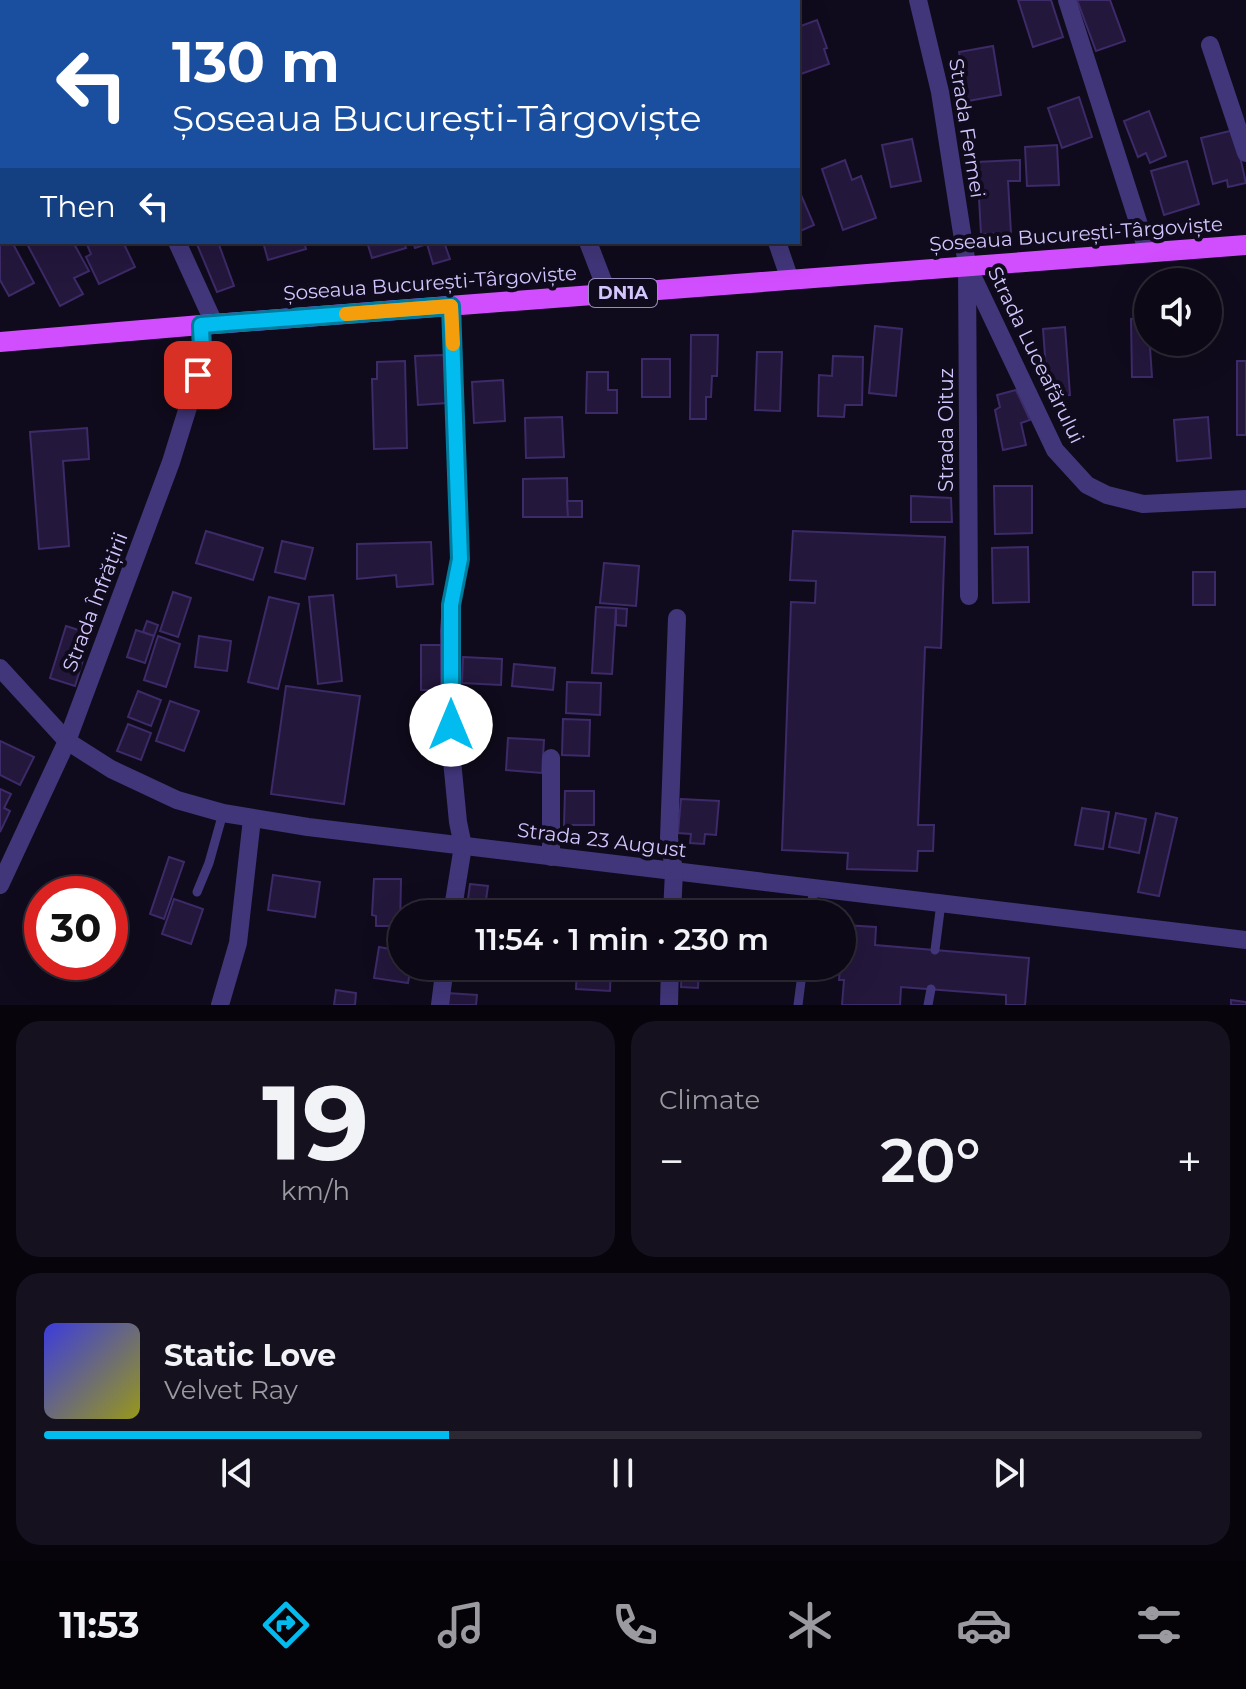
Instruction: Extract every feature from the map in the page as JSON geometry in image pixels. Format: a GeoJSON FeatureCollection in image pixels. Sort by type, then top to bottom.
{"type":"FeatureCollection","features":[{"type":"Feature","properties":{"kind":"main road","name":"Șoseaua București-Târgoviște"},"geometry":{"type":"LineString","coordinates":[[0,342],[1246,245]]}},
{"type":"Feature","properties":{"kind":"street","name":"Strada Fermei"},"geometry":{"type":"LineString","coordinates":[[918,0],[940,92],[967,265]]}},
{"type":"Feature","properties":{"kind":"street"},"geometry":{"type":"LineString","coordinates":[[1067,0],[1148,253]]}},
{"type":"Feature","properties":{"kind":"street"},"geometry":{"type":"LineString","coordinates":[[1210,45],[1246,153]]}},
{"type":"Feature","properties":{"kind":"street","name":"Strada Înfrățirii"},"geometry":{"type":"LineString","coordinates":[[0,885],[67,741],[171,462],[198,375],[208,324],[178,244]]}},
{"type":"Feature","properties":{"kind":"street"},"geometry":{"type":"LineString","coordinates":[[589,244],[608,294]]}},
{"type":"Feature","properties":{"kind":"street"},"geometry":{"type":"LineString","coordinates":[[778,244],[790,280]]}},
{"type":"Feature","properties":{"kind":"street","name":"Strada Luceafărului"},"geometry":{"type":"LineString","coordinates":[[967,265],[1055,450],[1087,485],[1107,495],[1143,504],[1246,499]]}},
{"type":"Feature","properties":{"kind":"street","name":"Strada Oituz"},"geometry":{"type":"LineString","coordinates":[[967,265],[969,596]]}},
{"type":"Feature","properties":{"kind":"street"},"geometry":{"type":"LineString","coordinates":[[451,306],[460,559],[449,631],[451,750],[463,846],[454,900]]}},
{"type":"Feature","properties":{"kind":"street"},"geometry":{"type":"LineString","coordinates":[[673,900],[674,871],[669,838],[677,618]]}},
{"type":"Feature","properties":{"kind":"street","name":"Strada 23 August"},"geometry":{"type":"LineString","coordinates":[[0,668],[67,741],[87,756],[177,800],[223,813],[551,857],[1246,940]]}},
{"type":"Feature","properties":{"kind":"street"},"geometry":{"type":"LineString","coordinates":[[551,758],[551,857]]}},
{"type":"Feature","properties":{"kind":"street"},"geometry":{"type":"LineString","coordinates":[[220,1005],[238,943],[252,819]]}},
{"type":"Feature","properties":{"kind":"street"},"geometry":{"type":"LineString","coordinates":[[440,1005],[443,980]]}},
{"type":"Feature","properties":{"kind":"street"},"geometry":{"type":"LineString","coordinates":[[669,1005],[670,980]]}},
{"type":"Feature","properties":{"kind":"lane"},"geometry":{"type":"LineString","coordinates":[[197,892],[223,813]]}},
{"type":"Feature","properties":{"kind":"lane"},"geometry":{"type":"LineString","coordinates":[[812,900],[814,888]]}},
{"type":"Feature","properties":{"kind":"lane"},"geometry":{"type":"LineString","coordinates":[[935,950],[941,903]]}},
{"type":"Feature","properties":{"kind":"lane"},"geometry":{"type":"LineString","coordinates":[[798,1005],[801,980]]}},
{"type":"Feature","properties":{"kind":"lane"},"geometry":{"type":"LineString","coordinates":[[928,1005],[931,989]]}},
{"type":"Feature","properties":{"kind":"building"},"geometry":{"type":"Polygon","coordinates":[[[1018,0],[1051,0],[1063,37],[1033,47],[1018,0]]]}},
{"type":"Feature","properties":{"kind":"building"},"geometry":{"type":"Polygon","coordinates":[[[1077,0],[1110,0],[1125,41],[1096,51],[1077,0]]]}},
{"type":"Feature","properties":{"kind":"building"},"geometry":{"type":"Polygon","coordinates":[[[817,20],[829,64],[800,74],[800,26],[817,20]]]}},
{"type":"Feature","properties":{"kind":"building"},"geometry":{"type":"Polygon","coordinates":[[[993,46],[1001,95],[968,101],[959,52],[993,46]]]}},
{"type":"Feature","properties":{"kind":"building"},"geometry":{"type":"Polygon","coordinates":[[[1079,97],[1092,137],[1062,148],[1048,108],[1079,97]]]}},
{"type":"Feature","properties":{"kind":"building"},"geometry":{"type":"Polygon","coordinates":[[[1149,111],[1166,156],[1150,163],[1146,153],[1138,157],[1124,121],[1149,111]]]}},
{"type":"Feature","properties":{"kind":"building"},"geometry":{"type":"Polygon","coordinates":[[[1234,130],[1246,183],[1228,187],[1227,180],[1213,184],[1201,138],[1234,130]]]}},
{"type":"Feature","properties":{"kind":"building"},"geometry":{"type":"Polygon","coordinates":[[[912,139],[921,181],[891,187],[882,145],[912,139]]]}},
{"type":"Feature","properties":{"kind":"building"},"geometry":{"type":"Polygon","coordinates":[[[1057,145],[1059,185],[1027,186],[1025,147],[1057,145]]]}},
{"type":"Feature","properties":{"kind":"building"},"geometry":{"type":"Polygon","coordinates":[[[845,160],[852,180],[861,176],[876,218],[843,230],[822,169],[845,160]]]}},
{"type":"Feature","properties":{"kind":"building"},"geometry":{"type":"Polygon","coordinates":[[[1020,160],[1020,181],[1008,181],[1011,233],[981,234],[977,162],[1020,160]]]}},
{"type":"Feature","properties":{"kind":"building"},"geometry":{"type":"Polygon","coordinates":[[[1187,161],[1199,204],[1164,215],[1151,171],[1187,161]]]}},
{"type":"Feature","properties":{"kind":"building"},"geometry":{"type":"Polygon","coordinates":[[[800,193],[814,225],[800,231],[800,193]]]}},
{"type":"Feature","properties":{"kind":"building"},"geometry":{"type":"Polygon","coordinates":[[[0,244],[13,244],[34,283],[9,296],[0,280],[0,244]]]}},
{"type":"Feature","properties":{"kind":"building"},"geometry":{"type":"Polygon","coordinates":[[[27,244],[74,244],[89,271],[74,278],[83,294],[60,306],[27,244]]]}},
{"type":"Feature","properties":{"kind":"building"},"geometry":{"type":"Polygon","coordinates":[[[87,244],[124,244],[135,267],[99,284],[86,257],[91,254],[87,244]]]}},
{"type":"Feature","properties":{"kind":"building"},"geometry":{"type":"Polygon","coordinates":[[[197,244],[219,244],[234,286],[217,292],[197,244]]]}},
{"type":"Feature","properties":{"kind":"building"},"geometry":{"type":"Polygon","coordinates":[[[264,244],[305,244],[306,249],[268,260],[264,244]]]}},
{"type":"Feature","properties":{"kind":"building"},"geometry":{"type":"Polygon","coordinates":[[[368,244],[405,244],[406,248],[372,258],[368,244]]]}},
{"type":"Feature","properties":{"kind":"building"},"geometry":{"type":"Polygon","coordinates":[[[427,244],[445,244],[450,259],[433,264],[427,244]]]}},
{"type":"Feature","properties":{"kind":"building"},"geometry":{"type":"Polygon","coordinates":[[[1131,319],[1134,319],[1134,356],[1151,356],[1152,377],[1132,377],[1131,319]]]}},
{"type":"Feature","properties":{"kind":"building"},"geometry":{"type":"Polygon","coordinates":[[[875,326],[902,329],[896,396],[869,393],[875,326]]]}},
{"type":"Feature","properties":{"kind":"building"},"geometry":{"type":"Polygon","coordinates":[[[1065,327],[1070,395],[1048,396],[1043,329],[1065,327]]]}},
{"type":"Feature","properties":{"kind":"building"},"geometry":{"type":"Polygon","coordinates":[[[691,335],[718,335],[717,376],[712,376],[711,397],[706,397],[706,419],[690,419],[691,335]]]}},
{"type":"Feature","properties":{"kind":"building"},"geometry":{"type":"Polygon","coordinates":[[[757,352],[782,352],[780,411],[755,410],[757,352]]]}},
{"type":"Feature","properties":{"kind":"building"},"geometry":{"type":"Polygon","coordinates":[[[444,355],[447,403],[418,405],[415,356],[444,355]]]}},
{"type":"Feature","properties":{"kind":"building"},"geometry":{"type":"Polygon","coordinates":[[[833,356],[863,357],[862,405],[845,405],[844,417],[818,416],[819,375],[832,376],[833,356]]]}},
{"type":"Feature","properties":{"kind":"building"},"geometry":{"type":"Polygon","coordinates":[[[642,359],[670,359],[670,397],[642,397],[642,359]]]}},
{"type":"Feature","properties":{"kind":"building"},"geometry":{"type":"Polygon","coordinates":[[[405,361],[407,448],[374,449],[372,379],[377,379],[377,362],[405,361]]]}},
{"type":"Feature","properties":{"kind":"building"},"geometry":{"type":"Polygon","coordinates":[[[1237,361],[1246,361],[1246,435],[1237,435],[1237,361]]]}},
{"type":"Feature","properties":{"kind":"building"},"geometry":{"type":"Polygon","coordinates":[[[587,372],[608,372],[608,390],[617,390],[617,413],[586,413],[587,372]]]}},
{"type":"Feature","properties":{"kind":"building"},"geometry":{"type":"Polygon","coordinates":[[[503,380],[505,421],[474,423],[472,382],[503,380]]]}},
{"type":"Feature","properties":{"kind":"building"},"geometry":{"type":"Polygon","coordinates":[[[1016,390],[1030,420],[1021,423],[1026,445],[1003,450],[995,410],[1000,407],[997,395],[1016,390]]]}},
{"type":"Feature","properties":{"kind":"building"},"geometry":{"type":"Polygon","coordinates":[[[562,417],[564,457],[526,458],[525,418],[562,417]]]}},
{"type":"Feature","properties":{"kind":"building"},"geometry":{"type":"Polygon","coordinates":[[[1208,417],[1211,458],[1177,461],[1174,420],[1208,417]]]}},
{"type":"Feature","properties":{"kind":"building"},"geometry":{"type":"Polygon","coordinates":[[[87,428],[89,459],[63,461],[69,546],[39,549],[30,432],[87,428]]]}},
{"type":"Feature","properties":{"kind":"building"},"geometry":{"type":"Polygon","coordinates":[[[567,478],[568,517],[523,517],[523,479],[567,478]]]}},
{"type":"Feature","properties":{"kind":"building"},"geometry":{"type":"Polygon","coordinates":[[[994,486],[1032,486],[1032,533],[995,534],[994,486]]]}},
{"type":"Feature","properties":{"kind":"building"},"geometry":{"type":"Polygon","coordinates":[[[911,496],[951,498],[952,522],[911,522],[911,496]]]}},
{"type":"Feature","properties":{"kind":"building"},"geometry":{"type":"Polygon","coordinates":[[[567,501],[582,501],[582,517],[568,517],[567,501]]]}},
{"type":"Feature","properties":{"kind":"building"},"geometry":{"type":"Polygon","coordinates":[[[206,531],[263,548],[253,580],[196,563],[206,531]]]}},
{"type":"Feature","properties":{"kind":"building"},"geometry":{"type":"Polygon","coordinates":[[[793,531],[945,537],[941,648],[925,647],[918,825],[934,825],[933,851],[918,851],[917,871],[847,869],[848,853],[782,850],[791,602],[815,603],[816,581],[790,580],[793,531]]]}},
{"type":"Feature","properties":{"kind":"building"},"geometry":{"type":"Polygon","coordinates":[[[282,541],[313,548],[305,579],[275,572],[282,541]]]}},
{"type":"Feature","properties":{"kind":"building"},"geometry":{"type":"Polygon","coordinates":[[[431,542],[433,584],[397,587],[396,575],[357,579],[357,544],[431,542]]]}},
{"type":"Feature","properties":{"kind":"building"},"geometry":{"type":"Polygon","coordinates":[[[1028,547],[1029,602],[993,603],[992,548],[1028,547]]]}},
{"type":"Feature","properties":{"kind":"building"},"geometry":{"type":"Polygon","coordinates":[[[604,563],[639,566],[636,606],[600,603],[604,563]]]}},
{"type":"Feature","properties":{"kind":"building"},"geometry":{"type":"Polygon","coordinates":[[[1193,572],[1215,572],[1215,605],[1193,605],[1193,572]]]}},
{"type":"Feature","properties":{"kind":"building"},"geometry":{"type":"Polygon","coordinates":[[[173,592],[191,598],[178,637],[160,631],[173,592]]]}},
{"type":"Feature","properties":{"kind":"building"},"geometry":{"type":"Polygon","coordinates":[[[333,595],[342,681],[318,684],[309,597],[333,595]]]}},
{"type":"Feature","properties":{"kind":"building"},"geometry":{"type":"Polygon","coordinates":[[[269,597],[299,604],[278,689],[248,682],[269,597]]]}},
{"type":"Feature","properties":{"kind":"building"},"geometry":{"type":"Polygon","coordinates":[[[596,607],[616,608],[612,674],[592,673],[596,607]]]}},
{"type":"Feature","properties":{"kind":"building"},"geometry":{"type":"Polygon","coordinates":[[[616,608],[627,609],[626,626],[616,625],[616,608]]]}},
{"type":"Feature","properties":{"kind":"building"},"geometry":{"type":"Polygon","coordinates":[[[147,621],[158,625],[154,636],[143,632],[147,621]]]}},
{"type":"Feature","properties":{"kind":"building"},"geometry":{"type":"Polygon","coordinates":[[[66,626],[91,634],[75,686],[50,678],[66,626]]]}},
{"type":"Feature","properties":{"kind":"building"},"geometry":{"type":"Polygon","coordinates":[[[136,630],[154,636],[145,663],[127,657],[136,630]]]}},
{"type":"Feature","properties":{"kind":"building"},"geometry":{"type":"Polygon","coordinates":[[[158,636],[180,644],[166,687],[144,680],[158,636]]]}},
{"type":"Feature","properties":{"kind":"building"},"geometry":{"type":"Polygon","coordinates":[[[199,636],[231,641],[227,671],[195,667],[199,636]]]}},
{"type":"Feature","properties":{"kind":"building"},"geometry":{"type":"Polygon","coordinates":[[[421,645],[441,645],[441,690],[421,690],[421,645]]]}},
{"type":"Feature","properties":{"kind":"building"},"geometry":{"type":"Polygon","coordinates":[[[463,657],[502,659],[501,685],[462,683],[463,657]]]}},
{"type":"Feature","properties":{"kind":"building"},"geometry":{"type":"Polygon","coordinates":[[[514,664],[555,668],[553,690],[512,686],[514,664]]]}},
{"type":"Feature","properties":{"kind":"building"},"geometry":{"type":"Polygon","coordinates":[[[567,682],[601,683],[600,715],[566,713],[567,682]]]}},
{"type":"Feature","properties":{"kind":"building"},"geometry":{"type":"Polygon","coordinates":[[[286,686],[360,696],[344,804],[271,794],[286,686]]]}},
{"type":"Feature","properties":{"kind":"building"},"geometry":{"type":"Polygon","coordinates":[[[138,691],[161,700],[151,726],[128,717],[138,691]]]}},
{"type":"Feature","properties":{"kind":"building"},"geometry":{"type":"Polygon","coordinates":[[[170,701],[199,711],[184,751],[156,741],[170,701]]]}},
{"type":"Feature","properties":{"kind":"building"},"geometry":{"type":"Polygon","coordinates":[[[563,719],[590,720],[589,756],[562,755],[563,719]]]}},
{"type":"Feature","properties":{"kind":"building"},"geometry":{"type":"Polygon","coordinates":[[[128,724],[151,733],[141,760],[117,751],[128,724]]]}},
{"type":"Feature","properties":{"kind":"building"},"geometry":{"type":"Polygon","coordinates":[[[508,738],[544,740],[542,773],[506,770],[508,738]]]}},
{"type":"Feature","properties":{"kind":"building"},"geometry":{"type":"Polygon","coordinates":[[[0,741],[34,757],[20,785],[0,775],[0,741]]]}},
{"type":"Feature","properties":{"kind":"building"},"geometry":{"type":"Polygon","coordinates":[[[0,789],[11,794],[4,808],[10,811],[0,832],[0,789]]]}},
{"type":"Feature","properties":{"kind":"building"},"geometry":{"type":"Polygon","coordinates":[[[565,791],[594,791],[594,825],[564,825],[565,791]]]}},
{"type":"Feature","properties":{"kind":"building"},"geometry":{"type":"Polygon","coordinates":[[[681,799],[719,801],[716,835],[705,834],[704,844],[690,843],[691,834],[678,833],[681,799]]]}},
{"type":"Feature","properties":{"kind":"building"},"geometry":{"type":"Polygon","coordinates":[[[1082,808],[1109,812],[1103,849],[1075,845],[1082,808]]]}},
{"type":"Feature","properties":{"kind":"building"},"geometry":{"type":"Polygon","coordinates":[[[1116,813],[1146,819],[1139,853],[1109,847],[1116,813]]]}},
{"type":"Feature","properties":{"kind":"building"},"geometry":{"type":"Polygon","coordinates":[[[1156,813],[1177,818],[1159,896],[1138,892],[1156,813]]]}},
{"type":"Feature","properties":{"kind":"building"},"geometry":{"type":"Polygon","coordinates":[[[169,857],[184,862],[164,919],[150,914],[169,857]]]}},
{"type":"Feature","properties":{"kind":"building"},"geometry":{"type":"Polygon","coordinates":[[[273,875],[320,882],[315,917],[268,910],[273,875]]]}},
{"type":"Feature","properties":{"kind":"building"},"geometry":{"type":"Polygon","coordinates":[[[374,879],[401,879],[401,900],[388,900],[388,926],[376,926],[376,916],[372,915],[374,879]]]}},
{"type":"Feature","properties":{"kind":"building"},"geometry":{"type":"Polygon","coordinates":[[[470,884],[488,886],[486,900],[468,900],[470,884]]]}},
{"type":"Feature","properties":{"kind":"building"},"geometry":{"type":"Polygon","coordinates":[[[174,899],[203,909],[191,944],[162,934],[174,899]]]}},
{"type":"Feature","properties":{"kind":"building"},"geometry":{"type":"Polygon","coordinates":[[[856,926],[876,927],[875,945],[1029,958],[1025,1005],[1006,1005],[1006,995],[901,987],[900,1005],[842,1005],[844,980],[856,980],[856,926]]]}},
{"type":"Feature","properties":{"kind":"building"},"geometry":{"type":"Polygon","coordinates":[[[379,947],[388,949],[388,980],[409,980],[408,983],[374,978],[379,947]]]}},
{"type":"Feature","properties":{"kind":"building"},"geometry":{"type":"Polygon","coordinates":[[[576,980],[610,980],[610,991],[576,989],[576,980]]]}},
{"type":"Feature","properties":{"kind":"building"},"geometry":{"type":"Polygon","coordinates":[[[681,980],[698,980],[698,988],[681,987],[681,980]]]}},
{"type":"Feature","properties":{"kind":"building"},"geometry":{"type":"Polygon","coordinates":[[[336,990],[356,993],[355,1005],[334,1005],[336,990]]]}},
{"type":"Feature","properties":{"kind":"building"},"geometry":{"type":"Polygon","coordinates":[[[447,993],[477,995],[476,1005],[446,1005],[447,993]]]}},
{"type":"Feature","properties":{"kind":"building"},"geometry":{"type":"Polygon","coordinates":[[[1231,1000],[1246,1002],[1246,1005],[1231,1005],[1231,1000]]]}},
{"type":"Feature","properties":{"kind":"slow traffic"},"geometry":{"type":"LineString","coordinates":[[346,314],[451,306],[453,344]]}},
{"type":"Feature","properties":{"kind":"route"},"geometry":{"type":"LineString","coordinates":[[198,375],[202,353],[201,325],[451,306],[460,559],[449,631],[451,725]]}}]}
